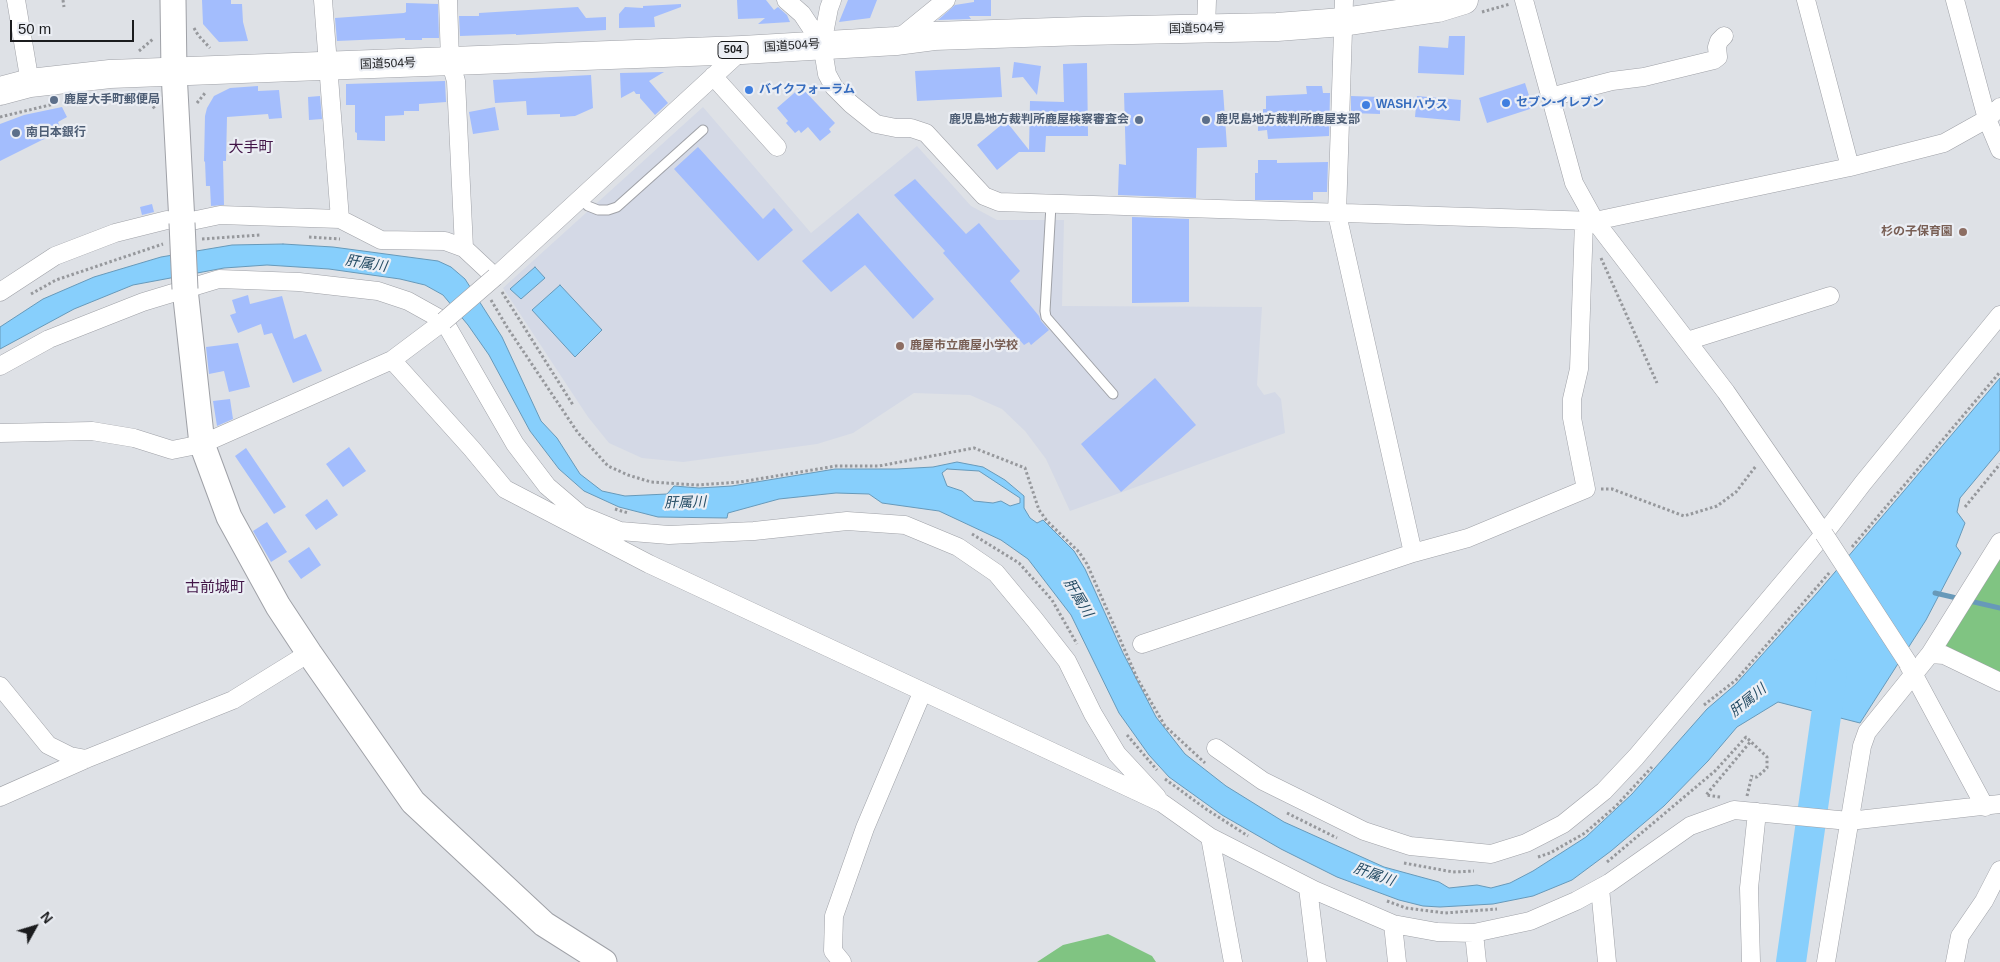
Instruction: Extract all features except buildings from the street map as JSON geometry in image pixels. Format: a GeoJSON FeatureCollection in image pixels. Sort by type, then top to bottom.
{"type":"FeatureCollection","features":[{"type":"Feature","properties":{"kind":"highway","name":"国道504号"},"geometry":{"type":"LineString","coordinates":[[0,91],[30,83],[110,74],[742,50],[896,41],[934,36],[1277,27],[1344,11],[1438,8],[1464,0]]}},
{"type":"Feature","properties":{"kind":"street"},"geometry":{"type":"LineString","coordinates":[[16,0],[30,83]]}},
{"type":"Feature","properties":{"kind":"street"},"geometry":{"type":"LineString","coordinates":[[173,0],[174,72],[185,289],[202,444],[229,517],[278,606],[309,654],[413,802],[544,924],[604,962]]}},
{"type":"Feature","properties":{"kind":"street"},"geometry":{"type":"LineString","coordinates":[[323,0],[340,219]]}},
{"type":"Feature","properties":{"kind":"street"},"geometry":{"type":"LineString","coordinates":[[448,0],[450,61],[456,81],[464,248]]}},
{"type":"Feature","properties":{"kind":"street"},"geometry":{"type":"LineString","coordinates":[[786,0],[802,14],[822,44]]}},
{"type":"Feature","properties":{"kind":"street"},"geometry":{"type":"LineString","coordinates":[[832,0],[828,8],[822,44],[827,74],[834,87],[851,104],[876,124],[896,128],[911,128],[926,134],[984,196],[998,202],[1589,221],[1850,167],[1944,143],[1987,119],[2000,107]]}},
{"type":"Feature","properties":{"kind":"street"},"geometry":{"type":"LineString","coordinates":[[896,41],[946,0]]}},
{"type":"Feature","properties":{"kind":"street"},"geometry":{"type":"LineString","coordinates":[[1206,29],[1207,0]]}},
{"type":"Feature","properties":{"kind":"street"},"geometry":{"type":"LineString","coordinates":[[392,360],[472,449],[505,489],[649,564],[734,602],[922,693],[1162,803],[1210,837],[1308,888],[1393,924],[1437,932],[1474,933],[1530,921],[1609,884],[1690,826],[1734,810],[1849,821],[1992,805],[1911,668],[1824,534],[1762,444],[1726,392],[1687,341],[1589,221],[1574,183],[1524,0]]}},
{"type":"Feature","properties":{"kind":"street"},"geometry":{"type":"LineString","coordinates":[[1806,0],[1850,167]]}},
{"type":"Feature","properties":{"kind":"street"},"geometry":{"type":"LineString","coordinates":[[1954,0],[1987,119],[2000,150]]}},
{"type":"Feature","properties":{"kind":"street"},"geometry":{"type":"LineString","coordinates":[[1344,11],[1337,214],[1413,553]]}},
{"type":"Feature","properties":{"kind":"street"},"geometry":{"type":"LineString","coordinates":[[1550,97],[1612,81],[1644,77],[1714,60],[1718,57],[1717,47],[1724,36]]}},
{"type":"Feature","properties":{"kind":"street"},"geometry":{"type":"LineString","coordinates":[[0,433],[92,431],[134,438],[172,450],[202,444],[392,360],[444,321],[494,278],[742,50]]}},
{"type":"Feature","properties":{"kind":"street"},"geometry":{"type":"LineString","coordinates":[[713,76],[777,147]]}},
{"type":"Feature","properties":{"kind":"street"},"geometry":{"type":"LineString","coordinates":[[183,235],[220,215],[340,219],[380,240],[445,241],[464,248],[494,278]]}},
{"type":"Feature","properties":{"kind":"street"},"geometry":{"type":"LineString","coordinates":[[0,292],[55,256],[115,233],[167,220],[183,235]]}},
{"type":"Feature","properties":{"kind":"street"},"geometry":{"type":"LineString","coordinates":[[1142,644],[1413,553],[1468,538],[1586,489],[1572,418],[1572,399],[1579,369],[1589,221]]}},
{"type":"Feature","properties":{"kind":"street"},"geometry":{"type":"LineString","coordinates":[[0,366],[49,339],[143,302],[219,279],[300,282],[378,291],[408,301],[444,321],[515,444],[547,486],[581,515],[620,532],[669,535],[754,531],[846,521],[905,525],[958,547],[996,573],[1035,620],[1067,661],[1093,714],[1117,754],[1162,803]]}},
{"type":"Feature","properties":{"kind":"street"},"geometry":{"type":"LineString","coordinates":[[1687,341],[1830,296]]}},
{"type":"Feature","properties":{"kind":"street"},"geometry":{"type":"LineString","coordinates":[[1216,748],[1272,785],[1364,831],[1410,846],[1491,854],[1526,843],[1563,824],[1604,791],[1636,757],[1824,534],[2000,314]]}},
{"type":"Feature","properties":{"kind":"street"},"geometry":{"type":"LineString","coordinates":[[1826,962],[1862,746],[1868,732],[1911,668],[1930,654],[2000,542]]}},
{"type":"Feature","properties":{"kind":"street"},"geometry":{"type":"LineString","coordinates":[[0,797],[86,759],[233,700],[309,654]]}},
{"type":"Feature","properties":{"kind":"street"},"geometry":{"type":"LineString","coordinates":[[1930,654],[1944,655],[2000,682]]}},
{"type":"Feature","properties":{"kind":"street"},"geometry":{"type":"LineString","coordinates":[[0,686],[48,744],[70,756],[86,759]]}},
{"type":"Feature","properties":{"kind":"street"},"geometry":{"type":"LineString","coordinates":[[842,962],[833,951],[834,916],[864,828],[922,693]]}},
{"type":"Feature","properties":{"kind":"street"},"geometry":{"type":"LineString","coordinates":[[1752,962],[1749,888],[1762,812]]}},
{"type":"Feature","properties":{"kind":"street"},"geometry":{"type":"LineString","coordinates":[[1210,837],[1233,962]]}},
{"type":"Feature","properties":{"kind":"street"},"geometry":{"type":"LineString","coordinates":[[1955,962],[1960,936],[1984,901],[2000,870]]}},
{"type":"Feature","properties":{"kind":"street"},"geometry":{"type":"LineString","coordinates":[[1308,888],[1317,962]]}},
{"type":"Feature","properties":{"kind":"street"},"geometry":{"type":"LineString","coordinates":[[1600,888],[1607,962]]}},
{"type":"Feature","properties":{"kind":"street"},"geometry":{"type":"LineString","coordinates":[[1393,924],[1397,962]]}},
{"type":"Feature","properties":{"kind":"street"},"geometry":{"type":"LineString","coordinates":[[1474,933],[1478,962]]}},
{"type":"Feature","properties":{"kind":"lane"},"geometry":{"type":"LineString","coordinates":[[580,198],[588,206],[598,210],[618,207],[703,130]]}},
{"type":"Feature","properties":{"kind":"lane"},"geometry":{"type":"LineString","coordinates":[[1051,205],[1046,318],[1113,394]]}},
{"type":"Feature","properties":{"kind":"path"},"geometry":{"type":"LineString","coordinates":[[63,0],[64,7]]}},
{"type":"Feature","properties":{"kind":"path"},"geometry":{"type":"LineString","coordinates":[[131,53],[140,50],[155,37]]}},
{"type":"Feature","properties":{"kind":"path"},"geometry":{"type":"LineString","coordinates":[[78,101],[136,97],[148,102],[159,112]]}},
{"type":"Feature","properties":{"kind":"path"},"geometry":{"type":"LineString","coordinates":[[0,117],[60,103]]}},
{"type":"Feature","properties":{"kind":"path"},"geometry":{"type":"LineString","coordinates":[[24,298],[56,280],[183,235],[266,234]]}},
{"type":"Feature","properties":{"kind":"path"},"geometry":{"type":"LineString","coordinates":[[301,236],[345,240]]}},
{"type":"Feature","properties":{"kind":"path"},"geometry":{"type":"LineString","coordinates":[[1600,257],[1657,383]]}},
{"type":"Feature","properties":{"kind":"path"},"geometry":{"type":"LineString","coordinates":[[494,278],[573,405]]}},
{"type":"Feature","properties":{"kind":"path"},"geometry":{"type":"LineString","coordinates":[[1586,489],[1612,489],[1684,516],[1716,506],[1736,492],[1750,476],[1760,460],[1762,444]]}},
{"type":"Feature","properties":{"kind":"path"},"geometry":{"type":"LineString","coordinates":[[1965,508],[2000,464]]}},
{"type":"Feature","properties":{"kind":"path"},"geometry":{"type":"LineString","coordinates":[[1746,737],[1767,757],[1768,768],[1757,777],[1752,776]]}},
{"type":"Feature","properties":{"kind":"path"},"geometry":{"type":"LineString","coordinates":[[1723,798],[1706,795],[1751,741]]}},
{"type":"Feature","properties":{"kind":"shaded area","name":"鹿屋市立鹿屋小学校"},"geometry":{"type":"Polygon","coordinates":[[[703,107],[811,233],[917,146],[971,206],[997,220],[1064,220],[1062,306],[1262,307],[1257,385],[1264,395],[1275,392],[1281,399],[1285,433],[1070,511],[1046,459],[1025,431],[1002,409],[970,395],[914,393],[853,433],[817,444],[683,462],[642,458],[609,443],[588,417],[503,288],[703,107]]]}},
{"type":"Feature","properties":{"kind":"green space"},"geometry":{"type":"Polygon","coordinates":[[[2000,555],[2000,673],[1942,648],[2000,555]]]}},
{"type":"Feature","properties":{"kind":"green space"},"geometry":{"type":"Polygon","coordinates":[[[1108,934],[1152,956],[1156,962],[1037,962],[1063,945],[1108,934]]]}},
{"type":"Feature","properties":{"kind":"water","name":"肝属川"},"geometry":{"type":"Polygon","coordinates":[[[283,244],[333,247],[438,261],[451,267],[465,279],[502,337],[541,421],[557,438],[580,474],[602,491],[625,496],[667,494],[674,486],[699,488],[732,486],[835,469],[933,467],[957,462],[983,467],[1005,480],[1024,496],[1024,508],[1030,518],[1037,523],[1043,520],[1074,551],[1085,569],[1123,653],[1156,717],[1185,754],[1226,786],[1284,822],[1384,867],[1439,882],[1449,888],[1477,885],[1491,888],[1510,883],[1533,871],[1586,837],[1632,794],[1707,709],[1736,684],[1818,592],[2000,378],[2000,450],[1960,498],[1957,512],[1965,523],[1956,546],[1961,553],[1926,620],[1860,723],[1778,702],[1737,727],[1708,761],[1664,806],[1611,851],[1572,880],[1533,896],[1493,904],[1423,906],[1399,900],[1337,877],[1281,849],[1222,815],[1169,777],[1149,755],[1119,713],[1071,615],[1028,559],[1001,540],[939,511],[882,503],[869,494],[836,493],[779,499],[728,513],[727,518],[658,517],[619,507],[584,491],[559,469],[530,431],[489,355],[468,325],[443,295],[425,285],[400,279],[329,269],[267,265],[224,268],[133,285],[74,309],[0,349],[0,327],[43,299],[94,277],[161,257],[232,245],[283,244]],[[947,469],[942,473],[947,486],[962,491],[974,501],[993,503],[1001,501],[1010,506],[1020,503],[1020,498],[979,471],[947,469]]]}},
{"type":"Feature","properties":{"kind":"water"},"geometry":{"type":"Polygon","coordinates":[[[535,267],[545,278],[521,299],[510,289],[535,267]]]}},
{"type":"Feature","properties":{"kind":"water"},"geometry":{"type":"Polygon","coordinates":[[[560,285],[602,330],[575,357],[532,310],[560,285]]]}},
{"type":"Feature","properties":{"kind":"waterway"},"geometry":{"type":"LineString","coordinates":[[1935,593],[2000,608]]}},
{"type":"Feature","properties":{"kind":"waterway"},"geometry":{"type":"LineString","coordinates":[[1791,962],[1832,674]]}},
{"type":"Feature","properties":{"kind":"place","name":"バイクフォーラム"},"geometry":{"type":"Point","coordinates":[749,90]}},
{"type":"Feature","properties":{"kind":"place","name":"鹿屋大手町郵便局"},"geometry":{"type":"Point","coordinates":[54,100]}},
{"type":"Feature","properties":{"kind":"place","name":"セブン-イレブン"},"geometry":{"type":"Point","coordinates":[1506,103]}},
{"type":"Feature","properties":{"kind":"place","name":"WASHハウス"},"geometry":{"type":"Point","coordinates":[1366,105]}},
{"type":"Feature","properties":{"kind":"place","name":"鹿児島地方裁判所鹿屋検察審査会"},"geometry":{"type":"Point","coordinates":[1139,120]}},
{"type":"Feature","properties":{"kind":"place","name":"鹿児島地方裁判所鹿屋支部"},"geometry":{"type":"Point","coordinates":[1206,120]}},
{"type":"Feature","properties":{"kind":"place","name":"南日本銀行"},"geometry":{"type":"Point","coordinates":[16,133]}},
{"type":"Feature","properties":{"kind":"place","name":"杉の子保育園"},"geometry":{"type":"Point","coordinates":[1963,232]}},
{"type":"Feature","properties":{"kind":"place","name":"鹿屋市立鹿屋小学校"},"geometry":{"type":"Point","coordinates":[900,346]}},
{"type":"Feature","properties":{"kind":"district","name":"大手町"},"geometry":{"type":"Point","coordinates":[251,148]}},
{"type":"Feature","properties":{"kind":"district","name":"古前城町"},"geometry":{"type":"Point","coordinates":[215,588]}}]}
